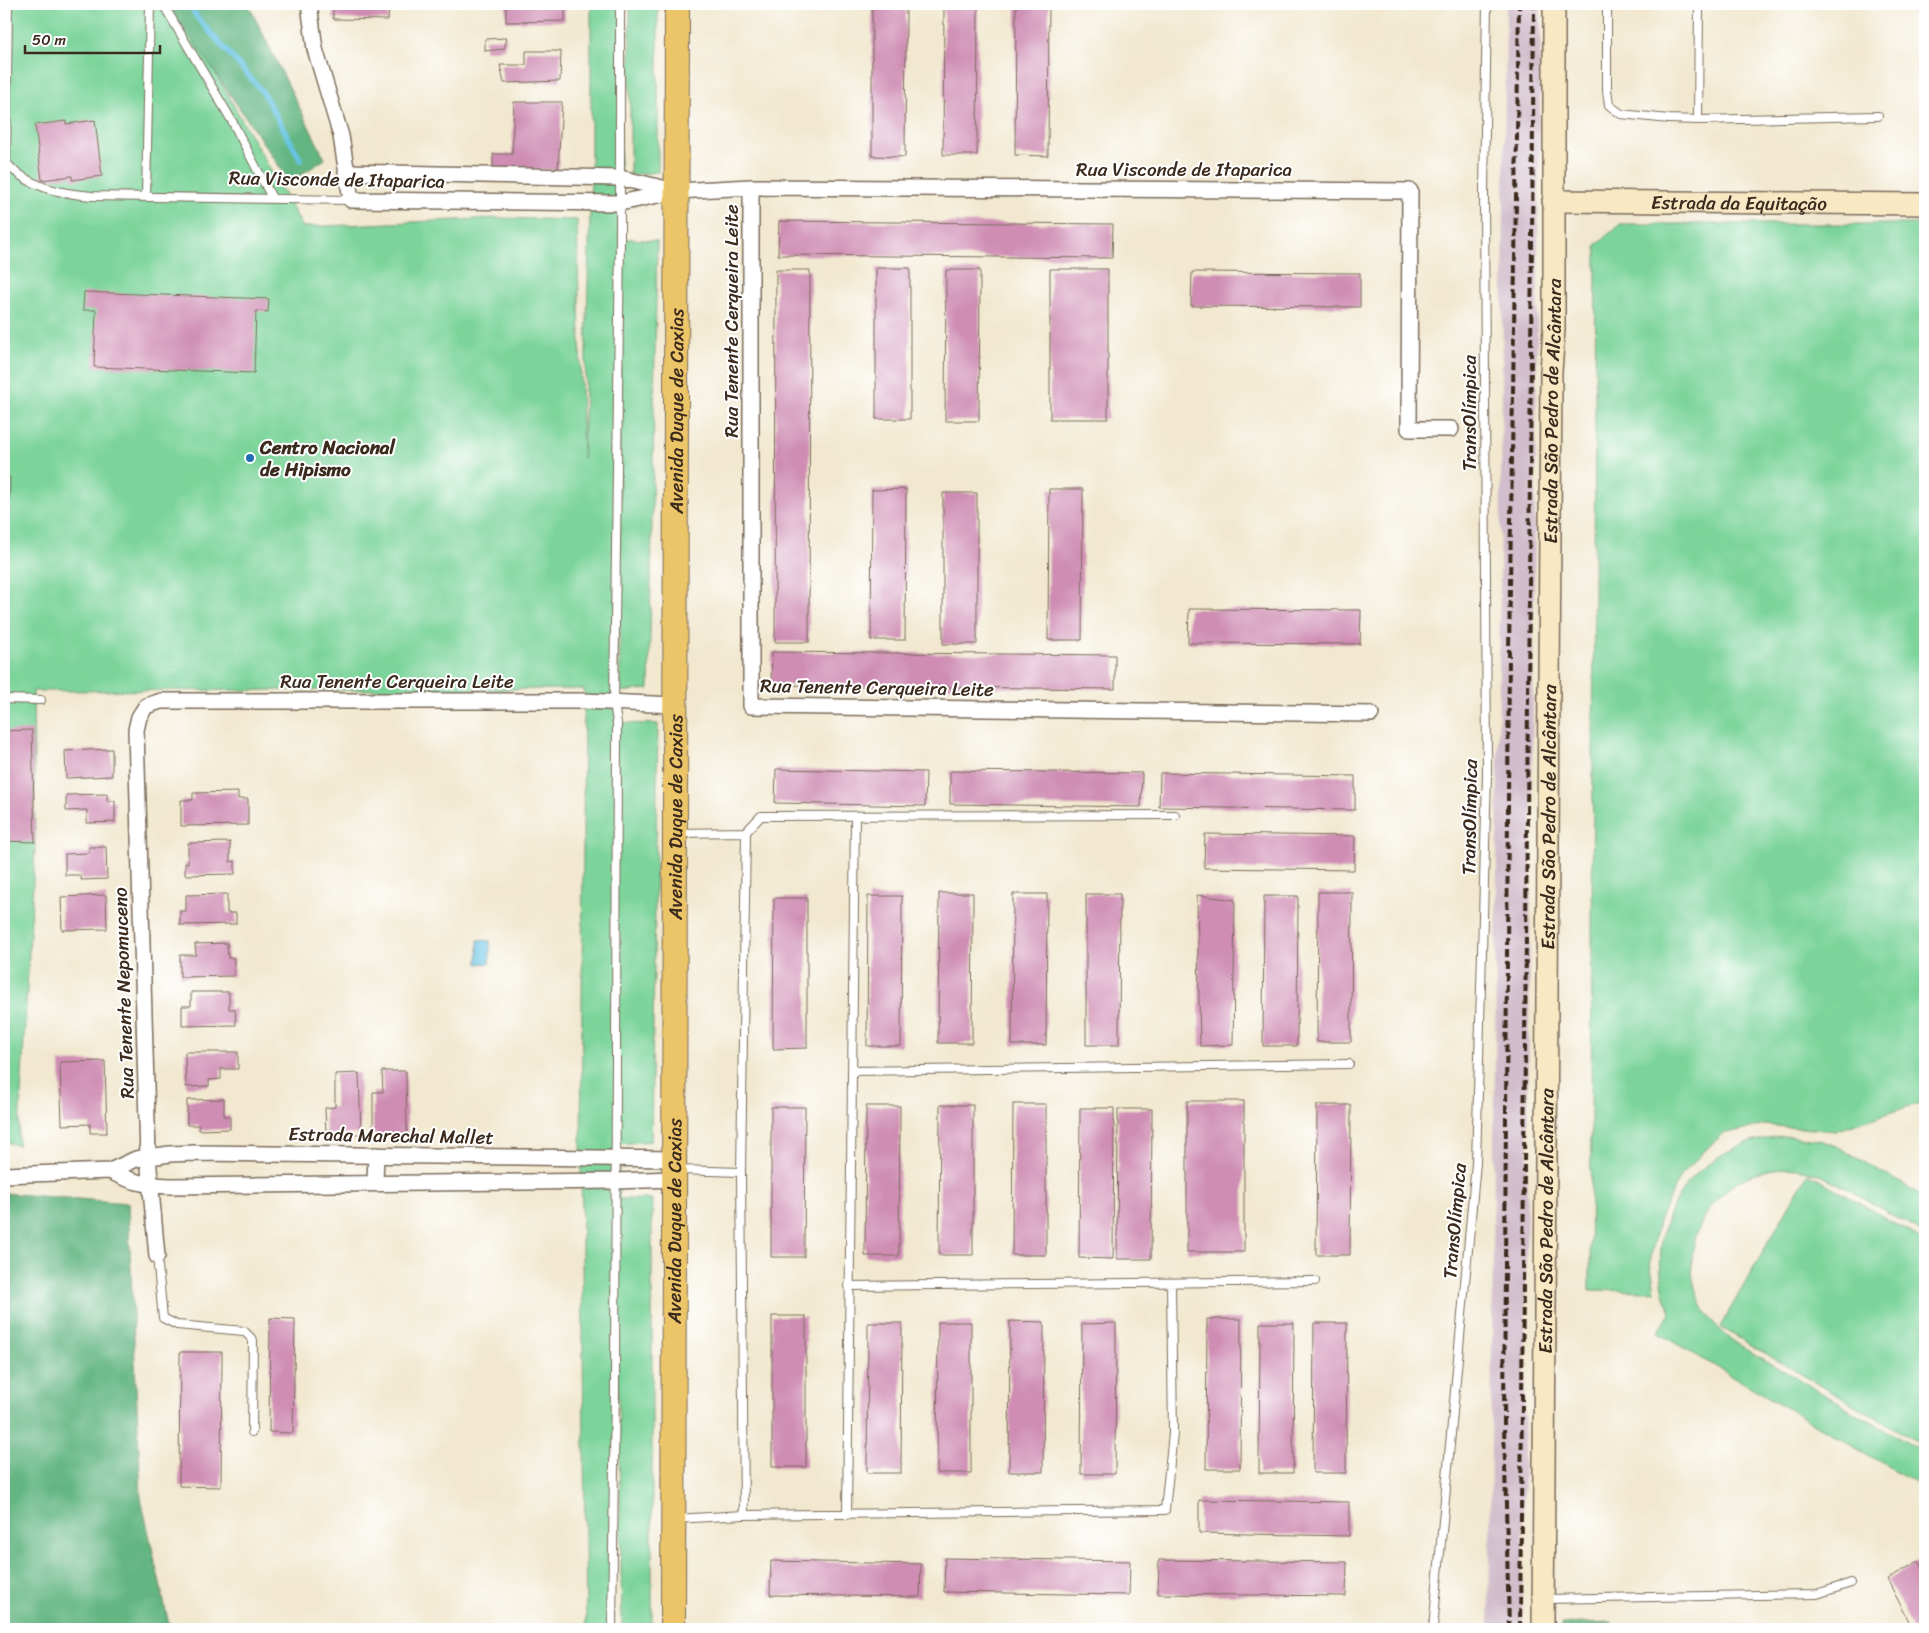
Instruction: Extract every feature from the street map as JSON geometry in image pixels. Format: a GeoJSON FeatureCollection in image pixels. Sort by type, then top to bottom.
{"type":"FeatureCollection","features":[{"type":"Feature","properties":{"kind":"main road","name":"Avenida Duque de Caxias"},"geometry":{"type":"LineString","coordinates":[[673,1629],[678,4]]}},
{"type":"Feature","properties":{"kind":"street"},"geometry":{"type":"LineString","coordinates":[[309,4],[315,49],[337,121],[351,200]]}},
{"type":"Feature","properties":{"kind":"street","name":"Estrada São Pedro de Alcântara"},"geometry":{"type":"LineString","coordinates":[[1543,1629],[1551,372],[1554,329],[1554,4]]}},
{"type":"Feature","properties":{"kind":"street","name":"Rua Visconde de Itaparica"},"geometry":{"type":"LineString","coordinates":[[346,172],[620,178],[677,191]]}},
{"type":"Feature","properties":{"kind":"street","name":"Rua Visconde de Itaparica"},"geometry":{"type":"LineString","coordinates":[[351,200],[620,203],[677,191],[751,187],[1410,191],[1409,429],[1451,429]]}},
{"type":"Feature","properties":{"kind":"street","name":"Rua Tenente Cerqueira Leite"},"geometry":{"type":"LineString","coordinates":[[751,187],[751,706],[1371,714]]}},
{"type":"Feature","properties":{"kind":"street","name":"Estrada da Equitação"},"geometry":{"type":"LineString","coordinates":[[1553,201],[1925,204]]}},
{"type":"Feature","properties":{"kind":"street","name":"Rua Tenente Cerqueira Leite"},"geometry":{"type":"LineString","coordinates":[[136,730],[139,717],[146,706],[161,701],[584,701],[675,704]]}},
{"type":"Feature","properties":{"kind":"street","name":"Rua Tenente Nepomuceno"},"geometry":{"type":"LineString","coordinates":[[136,730],[148,1157],[157,1256]]}},
{"type":"Feature","properties":{"kind":"street","name":"Estrada Marechal Mallet"},"geometry":{"type":"LineString","coordinates":[[4,1175],[110,1171],[136,1159],[194,1153],[615,1158],[674,1169]]}},
{"type":"Feature","properties":{"kind":"street"},"geometry":{"type":"LineString","coordinates":[[375,1183],[376,1155]]}},
{"type":"Feature","properties":{"kind":"street","name":"Estrada Marechal Mallet"},"geometry":{"type":"LineString","coordinates":[[110,1171],[129,1180],[150,1185],[615,1182],[674,1169]]}},
{"type":"Feature","properties":{"kind":"lane"},"geometry":{"type":"LineString","coordinates":[[5,162],[8,4]]}},
{"type":"Feature","properties":{"kind":"lane"},"geometry":{"type":"LineString","coordinates":[[146,197],[150,4]]}},
{"type":"Feature","properties":{"kind":"lane"},"geometry":{"type":"LineString","coordinates":[[163,4],[232,121],[272,198]]}},
{"type":"Feature","properties":{"kind":"lane"},"geometry":{"type":"LineString","coordinates":[[612,1629],[615,1386],[617,723],[614,702],[620,203],[620,4]]}},
{"type":"Feature","properties":{"kind":"lane","name":"TransOlímpica"},"geometry":{"type":"LineString","coordinates":[[1433,1629],[1476,1163],[1487,776],[1484,192],[1487,4]]}},
{"type":"Feature","properties":{"kind":"lane"},"geometry":{"type":"LineString","coordinates":[[1607,4],[1607,90],[1609,105],[1621,114],[1698,120],[1878,116]]}},
{"type":"Feature","properties":{"kind":"lane"},"geometry":{"type":"LineString","coordinates":[[1698,120],[1699,4]]}},
{"type":"Feature","properties":{"kind":"lane","name":"Rua Visconde de Itaparica"},"geometry":{"type":"LineString","coordinates":[[5,162],[34,184],[59,193],[92,196],[351,200]]}},
{"type":"Feature","properties":{"kind":"lane"},"geometry":{"type":"LineString","coordinates":[[4,699],[42,700]]}},
{"type":"Feature","properties":{"kind":"lane"},"geometry":{"type":"LineString","coordinates":[[744,1515],[741,1172],[746,832],[761,816],[1175,815]]}},
{"type":"Feature","properties":{"kind":"lane"},"geometry":{"type":"LineString","coordinates":[[847,1515],[855,816]]}},
{"type":"Feature","properties":{"kind":"lane"},"geometry":{"type":"LineString","coordinates":[[675,833],[746,832]]}},
{"type":"Feature","properties":{"kind":"lane"},"geometry":{"type":"LineString","coordinates":[[852,1071],[1349,1064]]}},
{"type":"Feature","properties":{"kind":"lane"},"geometry":{"type":"LineString","coordinates":[[674,1169],[741,1172]]}},
{"type":"Feature","properties":{"kind":"lane"},"geometry":{"type":"LineString","coordinates":[[157,1256],[163,1318],[177,1325],[244,1331],[253,1340],[252,1432]]}},
{"type":"Feature","properties":{"kind":"lane"},"geometry":{"type":"LineString","coordinates":[[850,1286],[1315,1281]]}},
{"type":"Feature","properties":{"kind":"lane"},"geometry":{"type":"LineString","coordinates":[[674,1519],[744,1515],[1165,1510],[1173,1433],[1172,1283]]}},
{"type":"Feature","properties":{"kind":"lane"},"geometry":{"type":"LineString","coordinates":[[1544,1599],[1817,1594],[1851,1583]]}},
{"type":"Feature","properties":{"kind":"shaded area"},"geometry":{"type":"Polygon","coordinates":[[[1506,4],[1541,4],[1522,1629],[1489,1629],[1506,4]]]}},
{"type":"Feature","properties":{"kind":"green space","name":"Centro Nacional de Hipismo"},"geometry":{"type":"Polygon","coordinates":[[[4,4],[176,4],[303,227],[499,218],[577,220],[583,458],[591,178],[591,4],[620,4],[620,238],[657,241],[649,689],[620,692],[620,341],[617,723],[658,724],[651,1141],[619,1144],[619,1199],[652,1199],[652,1629],[622,1626],[617,1331],[612,1629],[586,1629],[581,1157],[584,689],[33,691],[35,847],[18,1146],[4,1141],[4,4]]]}},
{"type":"Feature","properties":{"kind":"green space"},"geometry":{"type":"Polygon","coordinates":[[[168,4],[248,4],[325,159],[290,182],[168,4]]]}},
{"type":"Feature","properties":{"kind":"green space"},"geometry":{"type":"Polygon","coordinates":[[[630,4],[658,4],[658,172],[630,175],[630,4]]]}},
{"type":"Feature","properties":{"kind":"green space"},"geometry":{"type":"Polygon","coordinates":[[[1620,224],[1925,224],[1925,1101],[1835,1131],[1765,1125],[1722,1134],[1681,1174],[1659,1221],[1650,1261],[1655,1291],[1590,1290],[1596,245],[1620,224]]]}},
{"type":"Feature","properties":{"kind":"green space"},"geometry":{"type":"Polygon","coordinates":[[[1783,1136],[1819,1140],[1836,1146],[1925,1197],[1925,1234],[1831,1180],[1814,1173],[1797,1169],[1771,1170],[1747,1177],[1727,1190],[1710,1208],[1698,1230],[1692,1254],[1693,1279],[1701,1304],[1716,1325],[1736,1343],[1925,1453],[1925,1488],[1658,1333],[1670,1312],[1662,1280],[1661,1248],[1667,1220],[1680,1194],[1699,1172],[1722,1154],[1751,1142],[1783,1136]]]}},
{"type":"Feature","properties":{"kind":"green space"},"geometry":{"type":"Polygon","coordinates":[[[1808,1173],[1925,1241],[1925,1446],[1720,1327],[1808,1173]]]}},
{"type":"Feature","properties":{"kind":"green space"},"geometry":{"type":"Polygon","coordinates":[[[4,1193],[128,1203],[141,1498],[170,1629],[4,1629],[4,1193]]]}},
{"type":"Feature","properties":{"kind":"green space"},"geometry":{"type":"Polygon","coordinates":[[[1613,1622],[1612,1629],[1562,1629],[1562,1624],[1613,1622]]]}},
{"type":"Feature","properties":{"kind":"green space"},"geometry":{"type":"Polygon","coordinates":[[[1726,1626],[1800,1629],[1725,1629],[1726,1626]]]}},
{"type":"Feature","properties":{"kind":"water"},"geometry":{"type":"Polygon","coordinates":[[[478,940],[490,941],[490,963],[478,964],[478,940]]]}},
{"type":"Feature","properties":{"kind":"building"},"geometry":{"type":"Polygon","coordinates":[[[333,4],[389,4],[388,20],[333,19],[333,4]]]}},
{"type":"Feature","properties":{"kind":"building"},"geometry":{"type":"Polygon","coordinates":[[[506,4],[565,4],[565,21],[506,22],[506,4]]]}},
{"type":"Feature","properties":{"kind":"building"},"geometry":{"type":"Polygon","coordinates":[[[944,5],[978,5],[977,155],[943,155],[944,5]]]}},
{"type":"Feature","properties":{"kind":"building"},"geometry":{"type":"Polygon","coordinates":[[[1016,5],[1049,5],[1048,156],[1015,155],[1016,5]]]}},
{"type":"Feature","properties":{"kind":"building"},"geometry":{"type":"Polygon","coordinates":[[[872,6],[906,6],[905,157],[872,156],[872,6]]]}},
{"type":"Feature","properties":{"kind":"building"},"geometry":{"type":"Polygon","coordinates":[[[507,38],[504,49],[485,51],[485,39],[507,38]]]}},
{"type":"Feature","properties":{"kind":"building"},"geometry":{"type":"Polygon","coordinates":[[[526,51],[561,51],[560,81],[504,83],[500,65],[526,65],[526,51]]]}},
{"type":"Feature","properties":{"kind":"building"},"geometry":{"type":"Polygon","coordinates":[[[514,102],[562,102],[558,170],[493,168],[493,154],[512,154],[514,102]]]}},
{"type":"Feature","properties":{"kind":"building"},"geometry":{"type":"Polygon","coordinates":[[[95,120],[102,176],[72,180],[72,176],[42,180],[35,125],[66,121],[66,124],[95,120]]]}},
{"type":"Feature","properties":{"kind":"building"},"geometry":{"type":"Polygon","coordinates":[[[779,221],[1113,224],[1112,258],[778,255],[779,221]]]}},
{"type":"Feature","properties":{"kind":"building"},"geometry":{"type":"Polygon","coordinates":[[[876,268],[910,268],[910,419],[876,419],[876,268]]]}},
{"type":"Feature","properties":{"kind":"building"},"geometry":{"type":"Polygon","coordinates":[[[1050,269],[1108,269],[1108,419],[1050,419],[1050,269]]]}},
{"type":"Feature","properties":{"kind":"building"},"geometry":{"type":"Polygon","coordinates":[[[776,270],[810,270],[809,642],[775,642],[776,270]]]}},
{"type":"Feature","properties":{"kind":"building"},"geometry":{"type":"Polygon","coordinates":[[[946,270],[980,270],[979,421],[945,421],[946,270]]]}},
{"type":"Feature","properties":{"kind":"building"},"geometry":{"type":"Polygon","coordinates":[[[1192,272],[1360,273],[1360,307],[1191,306],[1192,272]]]}},
{"type":"Feature","properties":{"kind":"building"},"geometry":{"type":"Polygon","coordinates":[[[84,292],[269,299],[268,312],[256,311],[254,373],[94,367],[96,310],[83,310],[84,292]]]}},
{"type":"Feature","properties":{"kind":"building"},"geometry":{"type":"Polygon","coordinates":[[[4,477],[10,477],[9,513],[4,513],[4,477]]]}},
{"type":"Feature","properties":{"kind":"building"},"geometry":{"type":"Polygon","coordinates":[[[906,489],[905,640],[871,640],[872,490],[906,489]]]}},
{"type":"Feature","properties":{"kind":"building"},"geometry":{"type":"Polygon","coordinates":[[[1049,489],[1083,489],[1082,640],[1048,640],[1049,489]]]}},
{"type":"Feature","properties":{"kind":"building"},"geometry":{"type":"Polygon","coordinates":[[[943,493],[977,493],[977,644],[943,644],[943,493]]]}},
{"type":"Feature","properties":{"kind":"building"},"geometry":{"type":"Polygon","coordinates":[[[1189,609],[1361,610],[1360,644],[1188,643],[1189,609]]]}},
{"type":"Feature","properties":{"kind":"building"},"geometry":{"type":"Polygon","coordinates":[[[772,652],[1115,655],[1115,689],[771,685],[772,652]]]}},
{"type":"Feature","properties":{"kind":"building"},"geometry":{"type":"Polygon","coordinates":[[[32,730],[35,842],[4,841],[4,731],[32,730]]]}},
{"type":"Feature","properties":{"kind":"building"},"geometry":{"type":"Polygon","coordinates":[[[112,749],[112,776],[66,778],[65,751],[112,749]]]}},
{"type":"Feature","properties":{"kind":"building"},"geometry":{"type":"Polygon","coordinates":[[[776,769],[926,772],[925,806],[775,803],[776,769]]]}},
{"type":"Feature","properties":{"kind":"building"},"geometry":{"type":"Polygon","coordinates":[[[950,771],[1142,773],[1141,807],[950,804],[950,771]]]}},
{"type":"Feature","properties":{"kind":"building"},"geometry":{"type":"Polygon","coordinates":[[[1160,773],[1355,776],[1355,810],[1159,807],[1160,773]]]}},
{"type":"Feature","properties":{"kind":"building"},"geometry":{"type":"Polygon","coordinates":[[[238,792],[238,799],[248,799],[248,825],[181,826],[181,800],[193,800],[193,793],[238,792]]]}},
{"type":"Feature","properties":{"kind":"building"},"geometry":{"type":"Polygon","coordinates":[[[107,794],[107,801],[115,801],[115,822],[87,823],[87,810],[66,811],[66,795],[107,794]]]}},
{"type":"Feature","properties":{"kind":"building"},"geometry":{"type":"Polygon","coordinates":[[[1205,834],[1355,836],[1354,870],[1204,868],[1205,834]]]}},
{"type":"Feature","properties":{"kind":"building"},"geometry":{"type":"Polygon","coordinates":[[[230,842],[230,862],[235,861],[235,874],[185,875],[185,863],[188,863],[188,843],[230,842]]]}},
{"type":"Feature","properties":{"kind":"building"},"geometry":{"type":"Polygon","coordinates":[[[89,847],[106,847],[107,879],[81,880],[81,875],[65,875],[65,854],[89,853],[89,847]]]}},
{"type":"Feature","properties":{"kind":"building"},"geometry":{"type":"Polygon","coordinates":[[[1318,892],[1352,892],[1351,1042],[1317,1042],[1318,892]]]}},
{"type":"Feature","properties":{"kind":"building"},"geometry":{"type":"Polygon","coordinates":[[[939,893],[973,893],[972,1043],[938,1043],[939,893]]]}},
{"type":"Feature","properties":{"kind":"building"},"geometry":{"type":"Polygon","coordinates":[[[227,894],[227,913],[236,913],[236,924],[180,925],[180,911],[186,911],[186,895],[227,894]]]}},
{"type":"Feature","properties":{"kind":"building"},"geometry":{"type":"Polygon","coordinates":[[[1013,894],[1047,894],[1046,1045],[1012,1045],[1013,894]]]}},
{"type":"Feature","properties":{"kind":"building"},"geometry":{"type":"Polygon","coordinates":[[[1086,894],[1120,894],[1119,1045],[1086,1045],[1086,894]]]}},
{"type":"Feature","properties":{"kind":"building"},"geometry":{"type":"Polygon","coordinates":[[[106,895],[107,929],[62,930],[61,897],[106,895]]]}},
{"type":"Feature","properties":{"kind":"building"},"geometry":{"type":"Polygon","coordinates":[[[1197,895],[1235,900],[1233,1045],[1200,1046],[1197,895]]]}},
{"type":"Feature","properties":{"kind":"building"},"geometry":{"type":"Polygon","coordinates":[[[868,896],[902,896],[901,1046],[867,1046],[868,896]]]}},
{"type":"Feature","properties":{"kind":"building"},"geometry":{"type":"Polygon","coordinates":[[[1264,896],[1298,896],[1297,1046],[1263,1046],[1264,896]]]}},
{"type":"Feature","properties":{"kind":"building"},"geometry":{"type":"Polygon","coordinates":[[[774,898],[807,898],[807,1048],[773,1049],[774,898]]]}},
{"type":"Feature","properties":{"kind":"building"},"geometry":{"type":"Polygon","coordinates":[[[227,943],[228,958],[234,958],[234,976],[180,977],[180,955],[196,955],[195,944],[227,943]]]}},
{"type":"Feature","properties":{"kind":"building"},"geometry":{"type":"Polygon","coordinates":[[[191,992],[229,992],[229,1009],[235,1009],[236,1025],[182,1026],[182,1006],[191,1006],[191,992]]]}},
{"type":"Feature","properties":{"kind":"building"},"geometry":{"type":"Polygon","coordinates":[[[185,1052],[238,1052],[238,1069],[221,1069],[221,1079],[209,1080],[209,1086],[186,1087],[185,1052]]]}},
{"type":"Feature","properties":{"kind":"building"},"geometry":{"type":"Polygon","coordinates":[[[105,1061],[107,1133],[90,1133],[90,1124],[62,1125],[60,1062],[105,1061]]]}},
{"type":"Feature","properties":{"kind":"building"},"geometry":{"type":"Polygon","coordinates":[[[382,1071],[406,1071],[407,1134],[373,1135],[373,1092],[383,1092],[382,1071]]]}},
{"type":"Feature","properties":{"kind":"building"},"geometry":{"type":"Polygon","coordinates":[[[359,1073],[361,1134],[326,1135],[325,1108],[335,1107],[335,1074],[359,1073]]]}},
{"type":"Feature","properties":{"kind":"building"},"geometry":{"type":"Polygon","coordinates":[[[224,1099],[224,1116],[230,1116],[230,1129],[199,1130],[199,1125],[187,1125],[187,1100],[224,1099]]]}},
{"type":"Feature","properties":{"kind":"building"},"geometry":{"type":"Polygon","coordinates":[[[1187,1101],[1244,1101],[1244,1252],[1187,1252],[1187,1101]]]}},
{"type":"Feature","properties":{"kind":"building"},"geometry":{"type":"Polygon","coordinates":[[[1013,1104],[1046,1104],[1046,1255],[1012,1255],[1013,1104]]]}},
{"type":"Feature","properties":{"kind":"building"},"geometry":{"type":"Polygon","coordinates":[[[940,1105],[973,1105],[973,1255],[939,1255],[940,1105]]]}},
{"type":"Feature","properties":{"kind":"building"},"geometry":{"type":"Polygon","coordinates":[[[1317,1105],[1351,1105],[1350,1255],[1316,1255],[1317,1105]]]}},
{"type":"Feature","properties":{"kind":"building"},"geometry":{"type":"Polygon","coordinates":[[[866,1106],[900,1106],[899,1256],[865,1256],[866,1106]]]}},
{"type":"Feature","properties":{"kind":"building"},"geometry":{"type":"Polygon","coordinates":[[[771,1107],[805,1107],[804,1257],[771,1257],[771,1107]]]}},
{"type":"Feature","properties":{"kind":"building"},"geometry":{"type":"Polygon","coordinates":[[[1080,1108],[1114,1108],[1113,1259],[1079,1258],[1080,1108]]]}},
{"type":"Feature","properties":{"kind":"building"},"geometry":{"type":"Polygon","coordinates":[[[1118,1109],[1152,1109],[1151,1259],[1117,1259],[1118,1109]]]}},
{"type":"Feature","properties":{"kind":"building"},"geometry":{"type":"Polygon","coordinates":[[[772,1316],[806,1316],[806,1467],[772,1467],[772,1316]]]}},
{"type":"Feature","properties":{"kind":"building"},"geometry":{"type":"Polygon","coordinates":[[[270,1318],[295,1319],[293,1433],[269,1432],[270,1318]]]}},
{"type":"Feature","properties":{"kind":"building"},"geometry":{"type":"Polygon","coordinates":[[[1207,1319],[1241,1319],[1240,1469],[1206,1469],[1207,1319]]]}},
{"type":"Feature","properties":{"kind":"building"},"geometry":{"type":"Polygon","coordinates":[[[1010,1321],[1044,1322],[1043,1472],[1009,1472],[1010,1321]]]}},
{"type":"Feature","properties":{"kind":"building"},"geometry":{"type":"Polygon","coordinates":[[[938,1322],[971,1322],[971,1473],[937,1473],[938,1322]]]}},
{"type":"Feature","properties":{"kind":"building"},"geometry":{"type":"Polygon","coordinates":[[[868,1323],[902,1323],[901,1473],[867,1473],[868,1323]]]}},
{"type":"Feature","properties":{"kind":"building"},"geometry":{"type":"Polygon","coordinates":[[[1116,1323],[1115,1474],[1081,1474],[1082,1324],[1116,1323]]]}},
{"type":"Feature","properties":{"kind":"building"},"geometry":{"type":"Polygon","coordinates":[[[1260,1323],[1294,1323],[1293,1473],[1259,1473],[1260,1323]]]}},
{"type":"Feature","properties":{"kind":"building"},"geometry":{"type":"Polygon","coordinates":[[[1314,1323],[1347,1323],[1346,1473],[1313,1473],[1314,1323]]]}},
{"type":"Feature","properties":{"kind":"building"},"geometry":{"type":"Polygon","coordinates":[[[180,1352],[222,1352],[221,1487],[179,1486],[180,1352]]]}},
{"type":"Feature","properties":{"kind":"building"},"geometry":{"type":"Polygon","coordinates":[[[1199,1500],[1349,1502],[1349,1536],[1199,1533],[1199,1500]]]}},
{"type":"Feature","properties":{"kind":"building"},"geometry":{"type":"Polygon","coordinates":[[[945,1558],[1130,1561],[1129,1595],[944,1592],[945,1558]]]}},
{"type":"Feature","properties":{"kind":"building"},"geometry":{"type":"Polygon","coordinates":[[[1159,1560],[1347,1562],[1346,1596],[1158,1594],[1159,1560]]]}},
{"type":"Feature","properties":{"kind":"building"},"geometry":{"type":"Polygon","coordinates":[[[771,1561],[921,1564],[920,1597],[770,1595],[771,1561]]]}},
{"type":"Feature","properties":{"kind":"building"},"geometry":{"type":"Polygon","coordinates":[[[1919,1561],[1925,1572],[1925,1629],[1913,1629],[1887,1579],[1919,1561]]]}},
{"type":"Feature","properties":{"kind":"waterway"},"geometry":{"type":"LineString","coordinates":[[190,4],[196,16],[262,91],[301,160]]}},
{"type":"Feature","properties":{"kind":"railway"},"geometry":{"type":"LineString","coordinates":[[1509,1629],[1504,1423],[1509,651],[1519,4]]}},
{"type":"Feature","properties":{"kind":"railway"},"geometry":{"type":"LineString","coordinates":[[1520,1629],[1534,4]]}},
{"type":"Feature","properties":{"kind":"place","name":"Centro Nacional de Hipismo"},"geometry":{"type":"Point","coordinates":[250,458]}}]}
